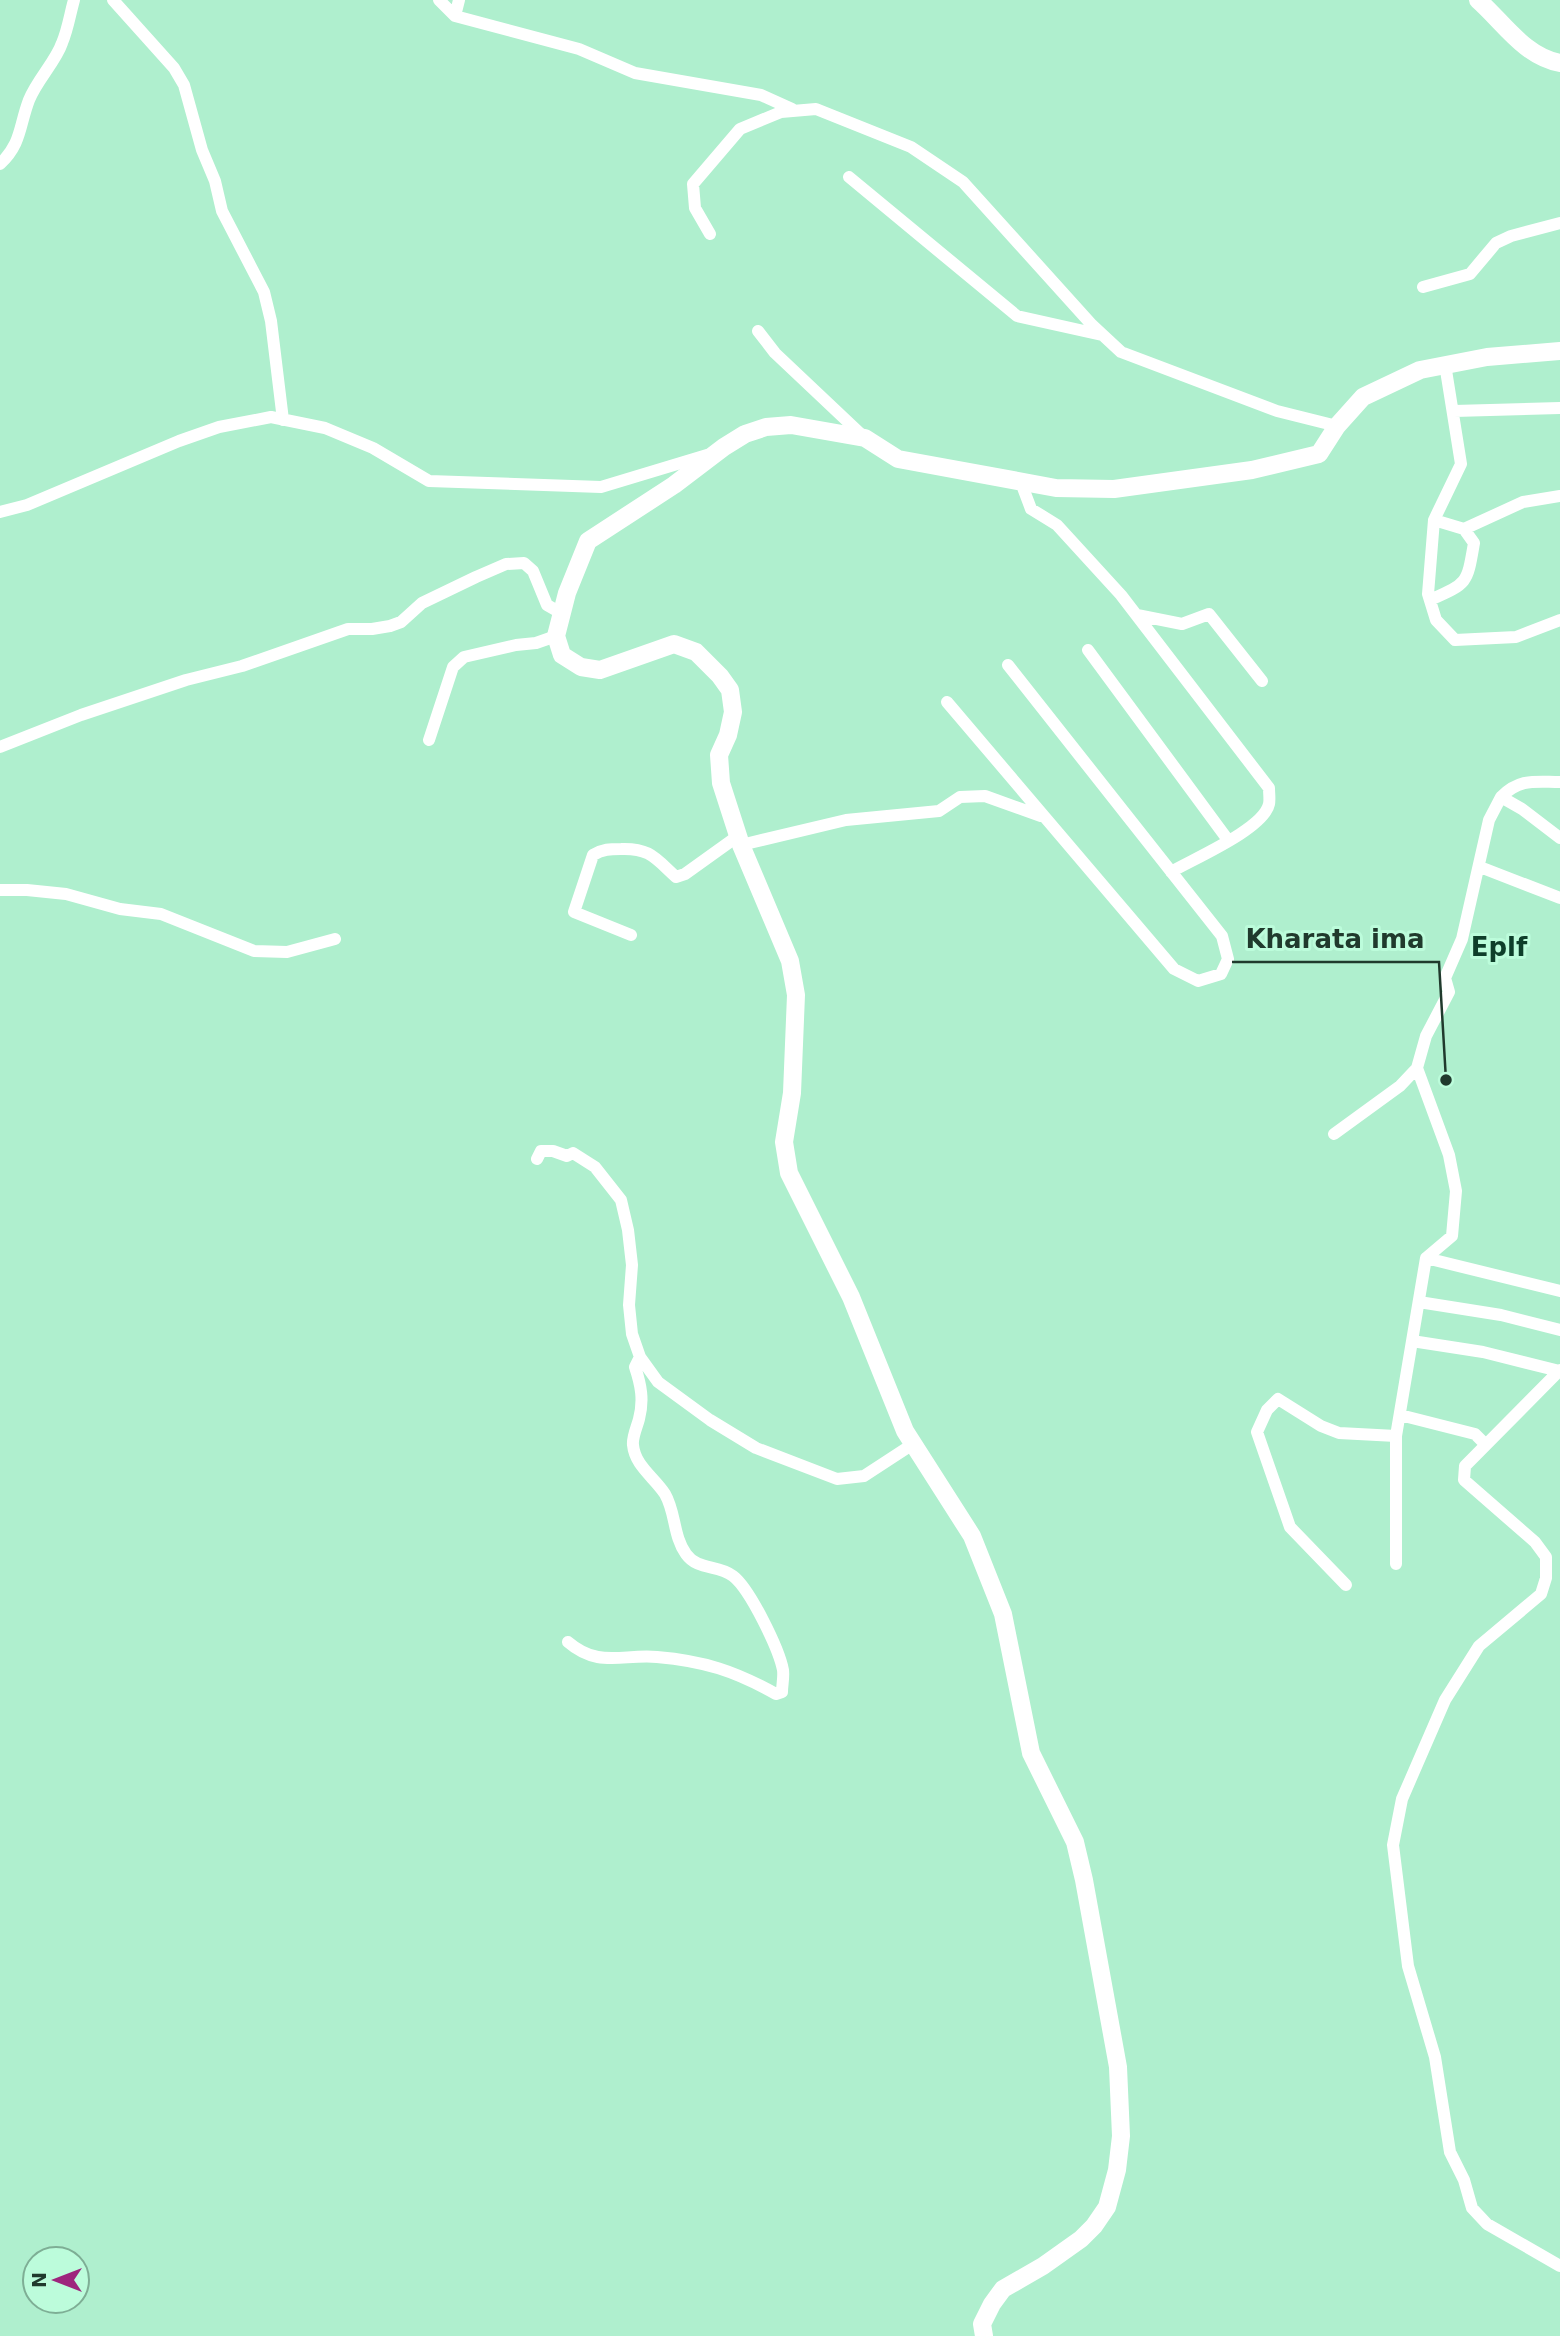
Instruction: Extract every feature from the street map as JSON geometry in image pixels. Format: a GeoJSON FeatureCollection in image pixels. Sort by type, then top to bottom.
{"type":"FeatureCollection","features":[{"type":"Feature","properties":{"kind":"street"},"geometry":{"type":"LineString","coordinates":[[0,164],[18,142],[29,100],[44,70],[62,45],[74,0]]}},
{"type":"Feature","properties":{"kind":"street"},"geometry":{"type":"LineString","coordinates":[[113,0],[174,68],[184,85],[222,211],[264,292],[271,321],[283,419]]}},
{"type":"Feature","properties":{"kind":"street"},"geometry":{"type":"LineString","coordinates":[[439,0],[456,16],[579,49],[635,73],[761,95],[795,111]]}},
{"type":"Feature","properties":{"kind":"street"},"geometry":{"type":"LineString","coordinates":[[456,16],[459,0]]}},
{"type":"Feature","properties":{"kind":"street"},"geometry":{"type":"LineString","coordinates":[[1478,0],[1532,52],[1560,63]]}},
{"type":"Feature","properties":{"kind":"street"},"geometry":{"type":"LineString","coordinates":[[710,234],[695,208],[693,184],[740,129],[781,112],[816,109],[911,147],[963,182],[1121,352],[1277,411],[1337,426]]}},
{"type":"Feature","properties":{"kind":"street"},"geometry":{"type":"LineString","coordinates":[[849,177],[1017,316],[1103,335]]}},
{"type":"Feature","properties":{"kind":"street"},"geometry":{"type":"LineString","coordinates":[[1423,286],[1470,274],[1496,243],[1511,236],[1560,223]]}},
{"type":"Feature","properties":{"kind":"street"},"geometry":{"type":"LineString","coordinates":[[758,331],[775,353],[865,438],[898,459],[1056,488],[1114,489],[1252,470],[1319,454],[1337,426],[1363,397],[1420,370],[1487,357],[1560,351]]}},
{"type":"Feature","properties":{"kind":"street"},"geometry":{"type":"LineString","coordinates":[[1445,364],[1461,464],[1434,520],[1428,594],[1436,620],[1455,640],[1516,637],[1560,620]]}},
{"type":"Feature","properties":{"kind":"street"},"geometry":{"type":"LineString","coordinates":[[1454,411],[1560,408]]}},
{"type":"Feature","properties":{"kind":"street"},"geometry":{"type":"LineString","coordinates":[[0,512],[27,505],[179,441],[219,428],[271,417],[325,428],[373,448],[429,481],[601,487],[714,453]]}},
{"type":"Feature","properties":{"kind":"street"},"geometry":{"type":"LineString","coordinates":[[0,747],[94,711],[186,680],[242,666],[348,629],[390,626],[401,622],[422,603],[506,564],[523,562],[533,571],[547,605],[561,613],[588,541],[674,485],[714,453],[745,434],[791,425],[865,438]]}},
{"type":"Feature","properties":{"kind":"street"},"geometry":{"type":"LineString","coordinates":[[1020,480],[1031,509],[1057,525],[1137,615],[1269,788],[1270,804],[1264,816],[1252,828],[1171,872]]}},
{"type":"Feature","properties":{"kind":"street"},"geometry":{"type":"LineString","coordinates":[[1464,529],[1523,502],[1560,496]]}},
{"type":"Feature","properties":{"kind":"street"},"geometry":{"type":"LineString","coordinates":[[1430,600],[1460,587],[1468,576],[1474,543],[1464,529],[1434,520]]}},
{"type":"Feature","properties":{"kind":"street"},"geometry":{"type":"LineString","coordinates":[[564,606],[556,636],[562,655],[581,667],[600,670],[674,644],[696,652],[730,690],[733,712],[728,735],[719,755],[721,783],[740,841],[790,961],[796,995],[792,1093],[784,1142],[789,1173],[851,1297],[905,1431],[972,1536],[1003,1614],[1031,1753],[1075,1842],[1118,2067],[1121,2136],[1117,2170],[1107,2207],[1094,2226],[1044,2266],[1003,2289],[982,2324],[984,2336]]}},
{"type":"Feature","properties":{"kind":"street"},"geometry":{"type":"LineString","coordinates":[[1137,615],[1182,624],[1209,614],[1262,681]]}},
{"type":"Feature","properties":{"kind":"street"},"geometry":{"type":"LineString","coordinates":[[429,740],[453,667],[464,657],[536,643],[556,636]]}},
{"type":"Feature","properties":{"kind":"street"},"geometry":{"type":"LineString","coordinates":[[1088,650],[1228,840]]}},
{"type":"Feature","properties":{"kind":"street"},"geometry":{"type":"LineString","coordinates":[[947,702],[1174,970],[1198,981],[1221,974],[1228,959],[1222,936],[1008,665]]}},
{"type":"Feature","properties":{"kind":"street"},"geometry":{"type":"LineString","coordinates":[[1334,1134],[1400,1086],[1417,1068],[1426,1036],[1449,992],[1445,978],[1462,939],[1489,820],[1500,797],[1511,786],[1528,781],[1560,782]]}},
{"type":"Feature","properties":{"kind":"street"},"geometry":{"type":"LineString","coordinates":[[631,934],[574,912],[593,855],[602,849],[638,849],[649,853],[676,877],[740,841],[846,820],[939,811],[960,797],[985,796],[1042,816]]}},
{"type":"Feature","properties":{"kind":"street"},"geometry":{"type":"LineString","coordinates":[[1500,797],[1522,809],[1560,838]]}},
{"type":"Feature","properties":{"kind":"street"},"geometry":{"type":"LineString","coordinates":[[1480,867],[1560,898]]}},
{"type":"Feature","properties":{"kind":"street"},"geometry":{"type":"LineString","coordinates":[[0,890],[66,894],[120,909],[161,914],[215,933],[254,951],[287,952],[335,939]]}},
{"type":"Feature","properties":{"kind":"street"},"geometry":{"type":"LineString","coordinates":[[1396,1564],[1396,1436],[1426,1258],[1452,1236],[1456,1191],[1449,1156],[1417,1068]]}},
{"type":"Feature","properties":{"kind":"street"},"geometry":{"type":"LineString","coordinates":[[537,1159],[541,1152],[553,1151],[567,1156],[573,1153],[595,1167],[621,1200],[632,1265],[629,1305],[632,1334],[640,1357],[658,1382],[710,1420],[756,1448],[837,1479],[864,1476],[913,1444]]}},
{"type":"Feature","properties":{"kind":"street"},"geometry":{"type":"LineString","coordinates":[[1426,1258],[1560,1291]]}},
{"type":"Feature","properties":{"kind":"street"},"geometry":{"type":"LineString","coordinates":[[1419,1302],[1501,1315],[1560,1330]]}},
{"type":"Feature","properties":{"kind":"street"},"geometry":{"type":"LineString","coordinates":[[1412,1341],[1483,1352],[1560,1371]]}},
{"type":"Feature","properties":{"kind":"street"},"geometry":{"type":"LineString","coordinates":[[568,1642],[598,1658],[654,1656],[697,1663],[730,1671],[776,1694],[782,1692],[783,1671],[764,1623],[746,1592],[733,1576],[719,1568],[699,1566],[687,1556],[676,1535],[665,1495],[638,1461],[633,1443],[641,1411],[642,1389],[635,1367],[640,1357]]}},
{"type":"Feature","properties":{"kind":"street"},"geometry":{"type":"LineString","coordinates":[[1560,1371],[1465,1466],[1464,1480],[1535,1542],[1546,1558],[1546,1578],[1541,1594],[1479,1646],[1446,1700],[1402,1799],[1393,1845],[1408,1966],[1435,2057],[1450,2152],[1464,2180],[1472,2208],[1487,2224],[1560,2266]]}},
{"type":"Feature","properties":{"kind":"street"},"geometry":{"type":"LineString","coordinates":[[1346,1584],[1290,1527],[1257,1432],[1267,1410],[1278,1399],[1321,1426],[1339,1433],[1396,1436]]}},
{"type":"Feature","properties":{"kind":"street"},"geometry":{"type":"LineString","coordinates":[[1400,1415],[1475,1434],[1485,1444]]}},
{"type":"Feature","properties":{"kind":"place","name":"Kharata ima"},"geometry":{"type":"Point","coordinates":[1446,1080]}},
{"type":"Feature","properties":{"kind":"district","name":"Eplf"},"geometry":{"type":"Point","coordinates":[1499,947]}}]}
